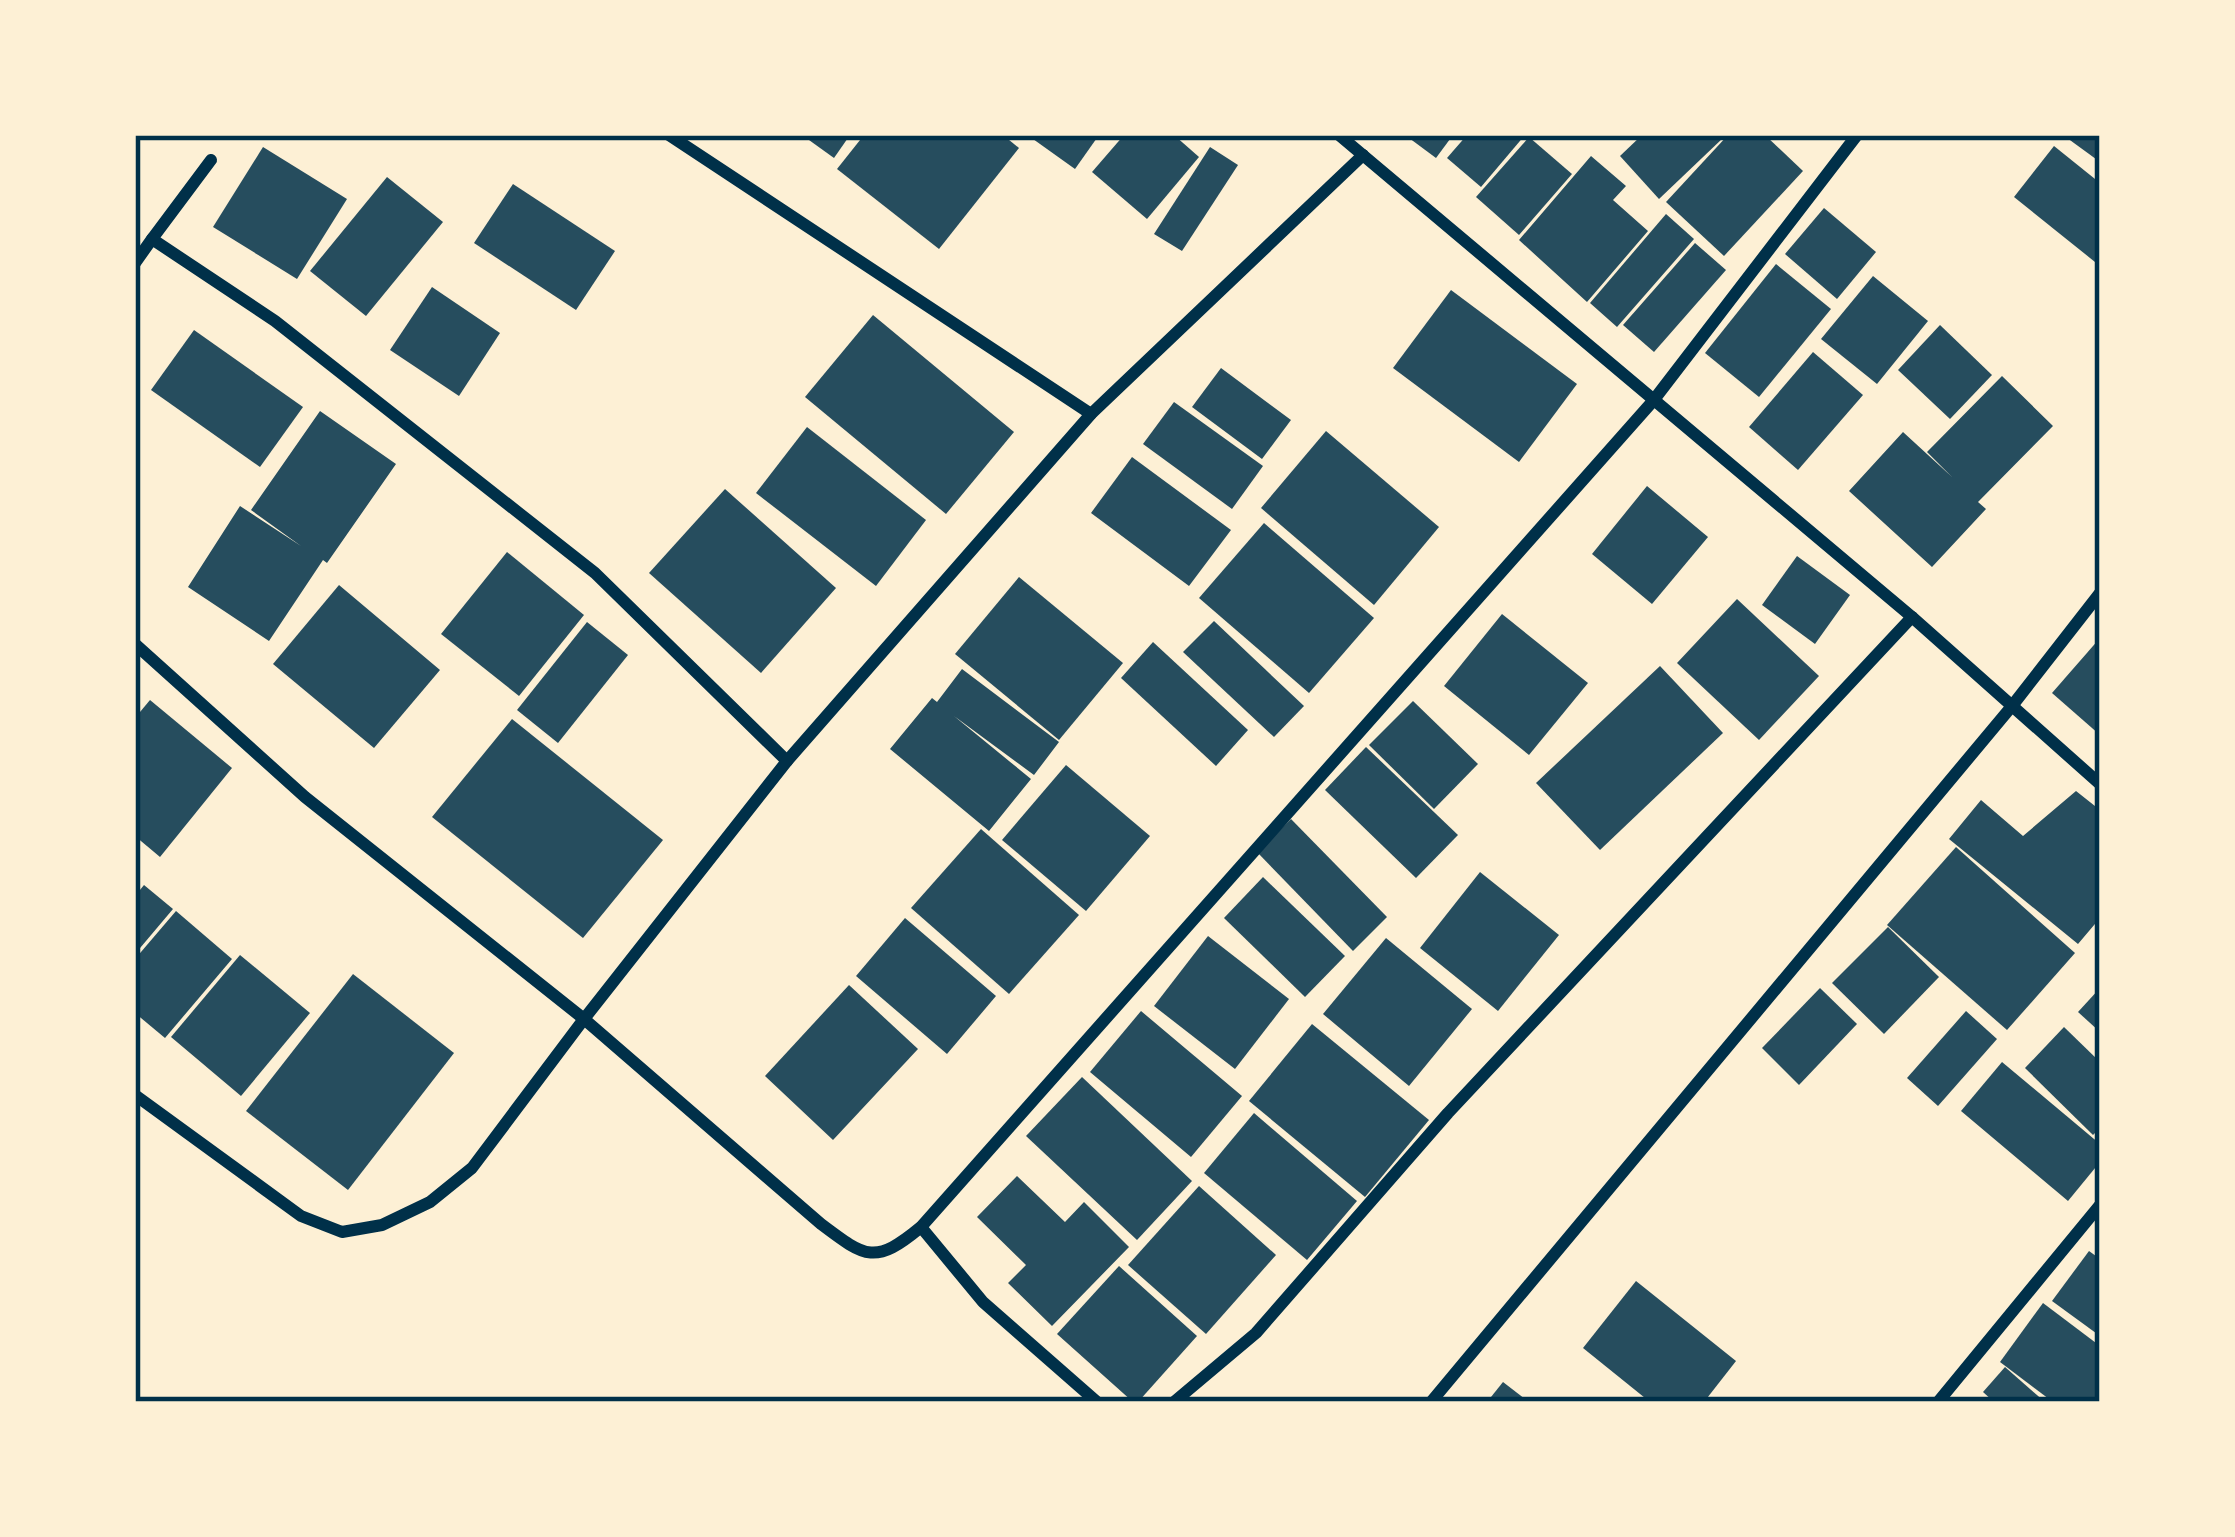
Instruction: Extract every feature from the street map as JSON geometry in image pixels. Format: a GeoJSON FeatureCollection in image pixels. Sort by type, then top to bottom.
{"type":"FeatureCollection","features":[{"type":"Feature","properties":{"kind":"street"},"geometry":{"type":"LineString","coordinates":[[669,135],[1091,415]]}},
{"type":"Feature","properties":{"kind":"street"},"geometry":{"type":"LineString","coordinates":[[1339,135],[1912,617],[2100,784]]}},
{"type":"Feature","properties":{"kind":"street"},"geometry":{"type":"LineString","coordinates":[[135,644],[305,797],[584,1019],[848,1244],[874,1254],[892,1251],[920,1227],[1653,401],[1857,135]]}},
{"type":"Feature","properties":{"kind":"street"},"geometry":{"type":"LineString","coordinates":[[135,1095],[301,1216],[342,1232],[382,1225],[430,1202],[472,1168],[788,761],[1091,415],[1363,154]]}},
{"type":"Feature","properties":{"kind":"street"},"geometry":{"type":"LineString","coordinates":[[135,263],[212,160]]}},
{"type":"Feature","properties":{"kind":"street"},"geometry":{"type":"LineString","coordinates":[[152,239],[275,321],[595,573],[788,761]]}},
{"type":"Feature","properties":{"kind":"street"},"geometry":{"type":"LineString","coordinates":[[1431,1402],[2012,706],[2100,593]]}},
{"type":"Feature","properties":{"kind":"street"},"geometry":{"type":"LineString","coordinates":[[1174,1402],[1256,1333],[1448,1113],[1912,617]]}},
{"type":"Feature","properties":{"kind":"street"},"geometry":{"type":"LineString","coordinates":[[1938,1402],[2100,1205]]}},
{"type":"Feature","properties":{"kind":"street"},"geometry":{"type":"LineString","coordinates":[[920,1227],[982,1302],[1097,1402]]}},
{"type":"Feature","properties":{"kind":"building"},"geometry":{"type":"Polygon","coordinates":[[[802,135],[850,135],[834,158],[802,135]]]}},
{"type":"Feature","properties":{"kind":"building"},"geometry":{"type":"Polygon","coordinates":[[[864,135],[1003,135],[1019,148],[939,249],[837,169],[864,135]]]}},
{"type":"Feature","properties":{"kind":"building"},"geometry":{"type":"Polygon","coordinates":[[[1036,135],[1099,135],[1075,169],[1033,139],[1036,135]]]}},
{"type":"Feature","properties":{"kind":"building"},"geometry":{"type":"Polygon","coordinates":[[[1124,135],[1174,135],[1199,157],[1147,219],[1092,172],[1124,135]]]}},
{"type":"Feature","properties":{"kind":"building"},"geometry":{"type":"Polygon","coordinates":[[[1405,135],[1453,135],[1436,158],[1405,135]]]}},
{"type":"Feature","properties":{"kind":"building"},"geometry":{"type":"Polygon","coordinates":[[[1467,135],[1525,135],[1481,187],[1447,158],[1467,135]]]}},
{"type":"Feature","properties":{"kind":"building"},"geometry":{"type":"Polygon","coordinates":[[[1642,135],[1723,138],[1659,199],[1620,156],[1642,135]]]}},
{"type":"Feature","properties":{"kind":"building"},"geometry":{"type":"Polygon","coordinates":[[[1728,135],[1765,135],[1803,171],[1724,256],[1666,202],[1728,135]]]}},
{"type":"Feature","properties":{"kind":"building"},"geometry":{"type":"Polygon","coordinates":[[[2063,135],[2100,135],[2100,162],[2063,135]]]}},
{"type":"Feature","properties":{"kind":"building"},"geometry":{"type":"Polygon","coordinates":[[[1529,137],[1572,174],[1519,235],[1476,197],[1529,137]]]}},
{"type":"Feature","properties":{"kind":"building"},"geometry":{"type":"Polygon","coordinates":[[[2054,146],[2100,183],[2100,266],[2014,197],[2054,146]]]}},
{"type":"Feature","properties":{"kind":"building"},"geometry":{"type":"Polygon","coordinates":[[[263,147],[347,199],[297,279],[213,227],[263,147]]]}},
{"type":"Feature","properties":{"kind":"building"},"geometry":{"type":"Polygon","coordinates":[[[1210,147],[1238,165],[1182,251],[1154,234],[1210,147]]]}},
{"type":"Feature","properties":{"kind":"building"},"geometry":{"type":"Polygon","coordinates":[[[1591,156],[1626,186],[1613,200],[1648,231],[1587,302],[1519,240],[1591,156]]]}},
{"type":"Feature","properties":{"kind":"building"},"geometry":{"type":"Polygon","coordinates":[[[387,177],[443,222],[366,316],[310,271],[387,177]]]}},
{"type":"Feature","properties":{"kind":"building"},"geometry":{"type":"Polygon","coordinates":[[[513,184],[615,251],[576,310],[474,243],[513,184]]]}},
{"type":"Feature","properties":{"kind":"building"},"geometry":{"type":"Polygon","coordinates":[[[1824,208],[1876,252],[1837,299],[1785,254],[1824,208]]]}},
{"type":"Feature","properties":{"kind":"building"},"geometry":{"type":"Polygon","coordinates":[[[1666,214],[1694,239],[1617,327],[1590,303],[1666,214]]]}},
{"type":"Feature","properties":{"kind":"building"},"geometry":{"type":"Polygon","coordinates":[[[1695,243],[1726,270],[1654,352],[1623,325],[1695,243]]]}},
{"type":"Feature","properties":{"kind":"building"},"geometry":{"type":"Polygon","coordinates":[[[1776,264],[1831,309],[1759,397],[1705,353],[1776,264]]]}},
{"type":"Feature","properties":{"kind":"building"},"geometry":{"type":"Polygon","coordinates":[[[1873,276],[1928,321],[1877,384],[1821,339],[1873,276]]]}},
{"type":"Feature","properties":{"kind":"building"},"geometry":{"type":"Polygon","coordinates":[[[432,287],[500,333],[459,396],[390,350],[432,287]]]}},
{"type":"Feature","properties":{"kind":"building"},"geometry":{"type":"Polygon","coordinates":[[[1451,290],[1577,384],[1519,462],[1393,368],[1451,290]]]}},
{"type":"Feature","properties":{"kind":"building"},"geometry":{"type":"Polygon","coordinates":[[[873,315],[1014,432],[946,514],[805,397],[873,315]]]}},
{"type":"Feature","properties":{"kind":"building"},"geometry":{"type":"Polygon","coordinates":[[[1940,325],[1992,375],[1950,419],[1898,370],[1940,325]]]}},
{"type":"Feature","properties":{"kind":"building"},"geometry":{"type":"Polygon","coordinates":[[[194,330],[303,407],[260,467],[151,390],[194,330]]]}},
{"type":"Feature","properties":{"kind":"building"},"geometry":{"type":"Polygon","coordinates":[[[1813,352],[1863,395],[1798,470],[1749,427],[1813,352]]]}},
{"type":"Feature","properties":{"kind":"building"},"geometry":{"type":"Polygon","coordinates":[[[1221,368],[1291,420],[1262,459],[1192,407],[1221,368]]]}},
{"type":"Feature","properties":{"kind":"building"},"geometry":{"type":"Polygon","coordinates":[[[2002,376],[2053,426],[1978,502],[1986,509],[1932,567],[1849,491],[1903,432],[1952,477],[1927,452],[2002,376]]]}},
{"type":"Feature","properties":{"kind":"building"},"geometry":{"type":"Polygon","coordinates":[[[1174,402],[1263,466],[1232,509],[1143,444],[1174,402]]]}},
{"type":"Feature","properties":{"kind":"building"},"geometry":{"type":"Polygon","coordinates":[[[320,411],[396,464],[269,641],[188,587],[240,506],[301,546],[251,510],[320,411]]]}},
{"type":"Feature","properties":{"kind":"building"},"geometry":{"type":"Polygon","coordinates":[[[807,427],[926,520],[876,586],[756,493],[807,427]]]}},
{"type":"Feature","properties":{"kind":"building"},"geometry":{"type":"Polygon","coordinates":[[[1326,431],[1439,527],[1374,605],[1261,508],[1326,431]]]}},
{"type":"Feature","properties":{"kind":"building"},"geometry":{"type":"Polygon","coordinates":[[[1132,457],[1231,530],[1189,586],[1091,513],[1132,457]]]}},
{"type":"Feature","properties":{"kind":"building"},"geometry":{"type":"Polygon","coordinates":[[[1647,486],[1708,537],[1652,604],[1592,554],[1647,486]]]}},
{"type":"Feature","properties":{"kind":"building"},"geometry":{"type":"Polygon","coordinates":[[[725,489],[836,588],[761,673],[649,573],[725,489]]]}},
{"type":"Feature","properties":{"kind":"building"},"geometry":{"type":"Polygon","coordinates":[[[1264,523],[1374,618],[1309,693],[1199,598],[1264,523]]]}},
{"type":"Feature","properties":{"kind":"building"},"geometry":{"type":"Polygon","coordinates":[[[507,552],[584,615],[519,696],[441,634],[507,552]]]}},
{"type":"Feature","properties":{"kind":"building"},"geometry":{"type":"Polygon","coordinates":[[[1797,556],[1850,595],[1815,644],[1762,605],[1797,556]]]}},
{"type":"Feature","properties":{"kind":"building"},"geometry":{"type":"Polygon","coordinates":[[[1019,577],[1123,663],[1059,740],[955,654],[1019,577]]]}},
{"type":"Feature","properties":{"kind":"building"},"geometry":{"type":"Polygon","coordinates":[[[339,585],[440,670],[374,748],[273,664],[339,585]]]}},
{"type":"Feature","properties":{"kind":"building"},"geometry":{"type":"Polygon","coordinates":[[[1737,599],[1819,676],[1759,740],[1677,663],[1737,599]]]}},
{"type":"Feature","properties":{"kind":"building"},"geometry":{"type":"Polygon","coordinates":[[[1502,614],[1588,683],[1529,755],[1444,686],[1502,614]]]}},
{"type":"Feature","properties":{"kind":"building"},"geometry":{"type":"Polygon","coordinates":[[[1214,621],[1304,706],[1274,737],[1183,652],[1214,621]]]}},
{"type":"Feature","properties":{"kind":"building"},"geometry":{"type":"Polygon","coordinates":[[[587,622],[628,655],[558,743],[517,710],[587,622]]]}},
{"type":"Feature","properties":{"kind":"building"},"geometry":{"type":"Polygon","coordinates":[[[2100,638],[2100,735],[2052,693],[2100,638]]]}},
{"type":"Feature","properties":{"kind":"building"},"geometry":{"type":"Polygon","coordinates":[[[1153,642],[1248,730],[1216,766],[1121,678],[1153,642]]]}},
{"type":"Feature","properties":{"kind":"building"},"geometry":{"type":"Polygon","coordinates":[[[1660,666],[1723,733],[1600,850],[1536,783],[1660,666]]]}},
{"type":"Feature","properties":{"kind":"building"},"geometry":{"type":"Polygon","coordinates":[[[962,669],[1059,742],[1034,775],[954,716],[1031,779],[989,831],[890,749],[962,669]]]}},
{"type":"Feature","properties":{"kind":"building"},"geometry":{"type":"Polygon","coordinates":[[[150,700],[232,768],[160,857],[135,836],[135,718],[150,700]]]}},
{"type":"Feature","properties":{"kind":"building"},"geometry":{"type":"Polygon","coordinates":[[[1413,701],[1478,764],[1434,809],[1369,745],[1413,701]]]}},
{"type":"Feature","properties":{"kind":"building"},"geometry":{"type":"Polygon","coordinates":[[[512,719],[663,840],[583,938],[432,817],[512,719]]]}},
{"type":"Feature","properties":{"kind":"building"},"geometry":{"type":"Polygon","coordinates":[[[1366,747],[1458,835],[1416,878],[1325,790],[1366,747]]]}},
{"type":"Feature","properties":{"kind":"building"},"geometry":{"type":"Polygon","coordinates":[[[1066,765],[1150,836],[1086,911],[1002,840],[1066,765]]]}},
{"type":"Feature","properties":{"kind":"building"},"geometry":{"type":"Polygon","coordinates":[[[2076,791],[2100,810],[2100,918],[2078,944],[1949,839],[1981,800],[2023,836],[2076,791]]]}},
{"type":"Feature","properties":{"kind":"building"},"geometry":{"type":"Polygon","coordinates":[[[1291,819],[1387,917],[1353,951],[1257,852],[1291,819]]]}},
{"type":"Feature","properties":{"kind":"building"},"geometry":{"type":"Polygon","coordinates":[[[981,829],[1079,915],[1009,994],[911,908],[981,829]]]}},
{"type":"Feature","properties":{"kind":"building"},"geometry":{"type":"Polygon","coordinates":[[[1956,847],[2075,953],[2007,1030],[1887,925],[1956,847]]]}},
{"type":"Feature","properties":{"kind":"building"},"geometry":{"type":"Polygon","coordinates":[[[1480,872],[1559,935],[1498,1011],[1420,948],[1480,872]]]}},
{"type":"Feature","properties":{"kind":"building"},"geometry":{"type":"Polygon","coordinates":[[[1263,877],[1345,956],[1305,997],[1224,918],[1263,877]]]}},
{"type":"Feature","properties":{"kind":"building"},"geometry":{"type":"Polygon","coordinates":[[[144,885],[173,909],[135,954],[135,896],[144,885]]]}},
{"type":"Feature","properties":{"kind":"building"},"geometry":{"type":"Polygon","coordinates":[[[176,911],[232,959],[165,1038],[135,1013],[135,959],[176,911]]]}},
{"type":"Feature","properties":{"kind":"building"},"geometry":{"type":"Polygon","coordinates":[[[905,918],[996,996],[947,1054],[856,976],[905,918]]]}},
{"type":"Feature","properties":{"kind":"building"},"geometry":{"type":"Polygon","coordinates":[[[1888,927],[1939,977],[1884,1034],[1832,983],[1888,927]]]}},
{"type":"Feature","properties":{"kind":"building"},"geometry":{"type":"Polygon","coordinates":[[[1208,936],[1289,999],[1235,1069],[1154,1006],[1208,936]]]}},
{"type":"Feature","properties":{"kind":"building"},"geometry":{"type":"Polygon","coordinates":[[[1386,938],[1472,1009],[1409,1086],[1323,1014],[1386,938]]]}},
{"type":"Feature","properties":{"kind":"building"},"geometry":{"type":"Polygon","coordinates":[[[240,955],[310,1013],[241,1096],[171,1037],[240,955]]]}},
{"type":"Feature","properties":{"kind":"building"},"geometry":{"type":"Polygon","coordinates":[[[353,974],[454,1053],[348,1190],[246,1111],[353,974]]]}},
{"type":"Feature","properties":{"kind":"building"},"geometry":{"type":"Polygon","coordinates":[[[849,985],[918,1049],[833,1140],[765,1076],[849,985]]]}},
{"type":"Feature","properties":{"kind":"building"},"geometry":{"type":"Polygon","coordinates":[[[1820,988],[1857,1024],[1799,1085],[1762,1048],[1820,988]]]}},
{"type":"Feature","properties":{"kind":"building"},"geometry":{"type":"Polygon","coordinates":[[[2100,988],[2100,1032],[2078,1012],[2100,988]]]}},
{"type":"Feature","properties":{"kind":"building"},"geometry":{"type":"Polygon","coordinates":[[[1141,1011],[1242,1096],[1191,1157],[1090,1072],[1141,1011]]]}},
{"type":"Feature","properties":{"kind":"building"},"geometry":{"type":"Polygon","coordinates":[[[1966,1011],[1997,1039],[1938,1106],[1907,1078],[1966,1011]]]}},
{"type":"Feature","properties":{"kind":"building"},"geometry":{"type":"Polygon","coordinates":[[[1312,1024],[1429,1120],[1365,1197],[1249,1101],[1312,1024]]]}},
{"type":"Feature","properties":{"kind":"building"},"geometry":{"type":"Polygon","coordinates":[[[2064,1027],[2100,1062],[2100,1128],[2093,1135],[2025,1068],[2064,1027]]]}},
{"type":"Feature","properties":{"kind":"building"},"geometry":{"type":"Polygon","coordinates":[[[2002,1062],[2100,1144],[2100,1162],[2068,1201],[1961,1111],[2002,1062]]]}},
{"type":"Feature","properties":{"kind":"building"},"geometry":{"type":"Polygon","coordinates":[[[1082,1077],[1192,1181],[1137,1240],[1026,1136],[1082,1077]]]}},
{"type":"Feature","properties":{"kind":"building"},"geometry":{"type":"Polygon","coordinates":[[[1254,1113],[1357,1201],[1307,1260],[1204,1173],[1254,1113]]]}},
{"type":"Feature","properties":{"kind":"building"},"geometry":{"type":"Polygon","coordinates":[[[1017,1176],[1065,1222],[1084,1202],[1129,1247],[1052,1326],[1008,1283],[1026,1265],[977,1217],[1017,1176]]]}},
{"type":"Feature","properties":{"kind":"building"},"geometry":{"type":"Polygon","coordinates":[[[1199,1186],[1276,1255],[1206,1334],[1128,1265],[1199,1186]]]}},
{"type":"Feature","properties":{"kind":"building"},"geometry":{"type":"Polygon","coordinates":[[[2089,1251],[2100,1259],[2100,1336],[2052,1301],[2089,1251]]]}},
{"type":"Feature","properties":{"kind":"building"},"geometry":{"type":"Polygon","coordinates":[[[1119,1266],[1197,1336],[1138,1402],[1057,1334],[1119,1266]]]}},
{"type":"Feature","properties":{"kind":"building"},"geometry":{"type":"Polygon","coordinates":[[[1636,1281],[1736,1361],[1704,1402],[1650,1402],[1583,1348],[1636,1281]]]}},
{"type":"Feature","properties":{"kind":"building"},"geometry":{"type":"Polygon","coordinates":[[[2043,1303],[2100,1346],[2100,1402],[2053,1402],[2000,1362],[2043,1303]]]}},
{"type":"Feature","properties":{"kind":"building"},"geometry":{"type":"Polygon","coordinates":[[[2005,1367],[2045,1402],[1994,1402],[1983,1392],[2005,1367]]]}},
{"type":"Feature","properties":{"kind":"building"},"geometry":{"type":"Polygon","coordinates":[[[1503,1382],[1529,1402],[1487,1402],[1503,1382]]]}}]}
